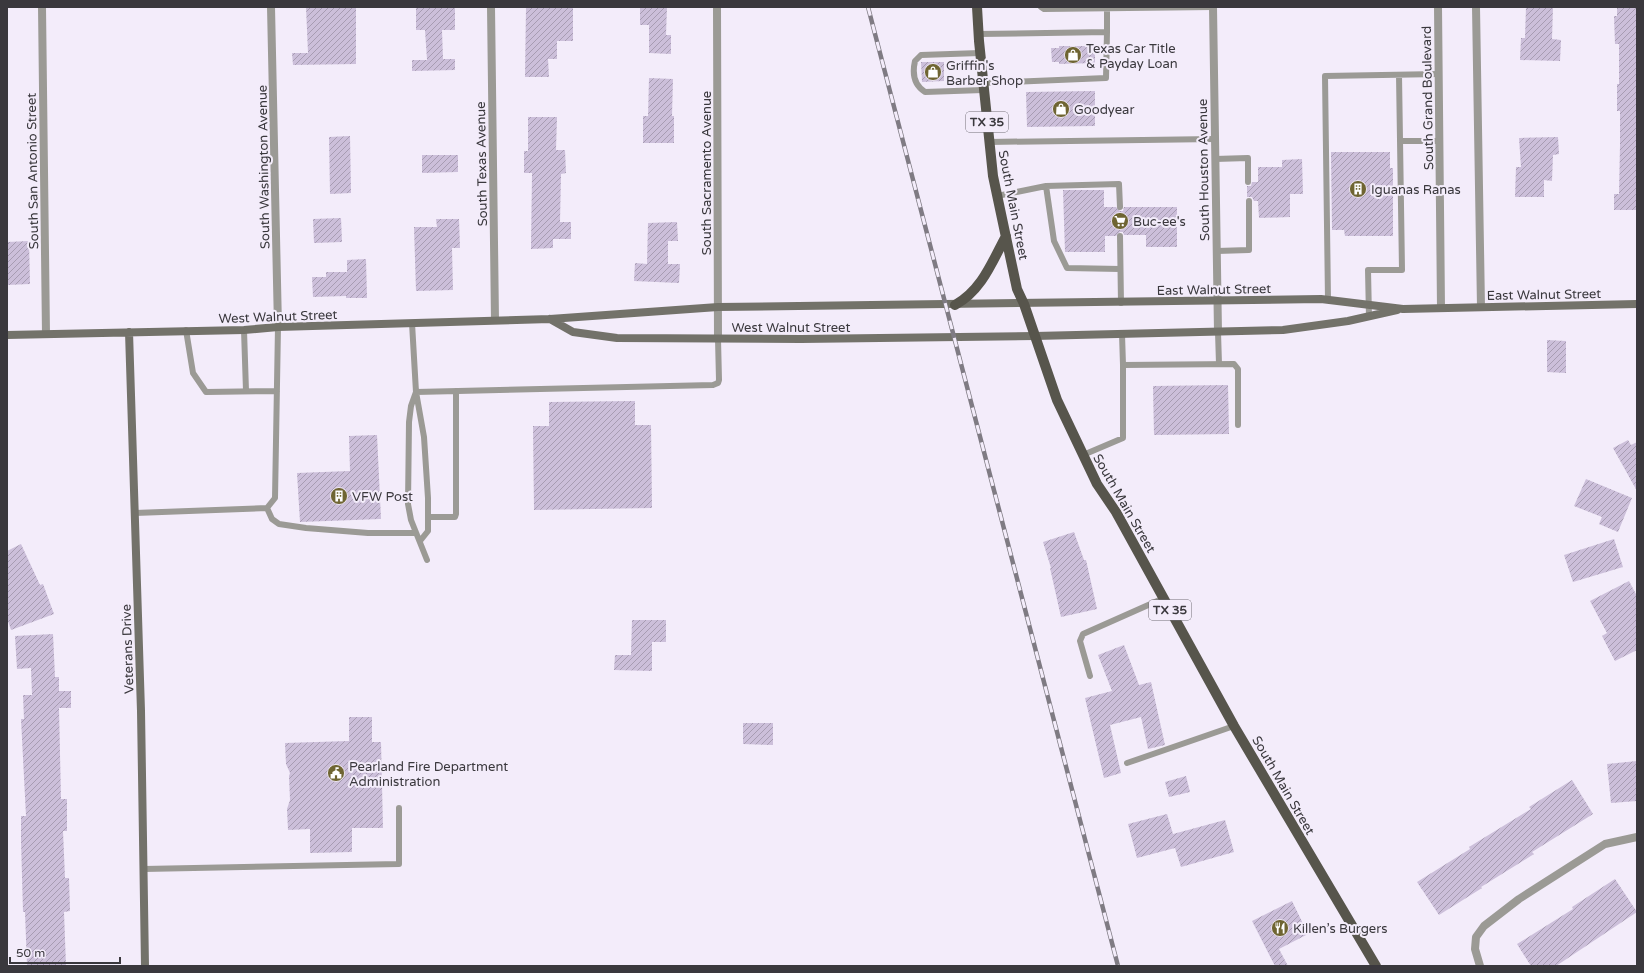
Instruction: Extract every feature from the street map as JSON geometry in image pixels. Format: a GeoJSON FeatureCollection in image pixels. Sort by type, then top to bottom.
{"type":"FeatureCollection","features":[{"type":"Feature","properties":{"kind":"main road","name":"South Main Street"},"geometry":{"type":"LineString","coordinates":[[977,7],[978,34],[992,176],[1017,289],[1024,304],[1056,400],[1097,484],[1116,512],[1234,726],[1376,966]]}},
{"type":"Feature","properties":{"kind":"main road"},"geometry":{"type":"LineString","coordinates":[[955,305],[966,299],[981,282],[1006,236]]}},
{"type":"Feature","properties":{"kind":"street","name":"South San Antonio Street"},"geometry":{"type":"LineString","coordinates":[[42,7],[46,334]]}},
{"type":"Feature","properties":{"kind":"street","name":"South Washington Avenue"},"geometry":{"type":"LineString","coordinates":[[271,7],[278,327]]}},
{"type":"Feature","properties":{"kind":"street","name":"South Texas Avenue"},"geometry":{"type":"LineString","coordinates":[[491,7],[495,320]]}},
{"type":"Feature","properties":{"kind":"street","name":"South Sacramento Avenue"},"geometry":{"type":"LineString","coordinates":[[718,7],[718,339]]}},
{"type":"Feature","properties":{"kind":"street","name":"South Houston Avenue"},"geometry":{"type":"LineString","coordinates":[[1213,7],[1218,332]]}},
{"type":"Feature","properties":{"kind":"street","name":"South Grand Boulevard"},"geometry":{"type":"LineString","coordinates":[[1438,7],[1441,308]]}},
{"type":"Feature","properties":{"kind":"street"},"geometry":{"type":"LineString","coordinates":[[1476,7],[1481,307]]}},
{"type":"Feature","properties":{"kind":"street","name":"East Walnut Street"},"geometry":{"type":"LineString","coordinates":[[1024,304],[1328,300],[1403,309],[1637,304]]}},
{"type":"Feature","properties":{"kind":"street","name":"West Walnut Street"},"geometry":{"type":"LineString","coordinates":[[7,335],[186,330],[244,330],[278,327],[550,319],[718,307],[1024,304]]}},
{"type":"Feature","properties":{"kind":"street","name":"East Walnut Street"},"geometry":{"type":"LineString","coordinates":[[1035,336],[1284,330],[1348,322],[1403,309]]}},
{"type":"Feature","properties":{"kind":"street","name":"West Walnut Street"},"geometry":{"type":"LineString","coordinates":[[550,319],[573,332],[618,338],[718,339],[1035,336]]}},
{"type":"Feature","properties":{"kind":"street","name":"Veterans Drive"},"geometry":{"type":"LineString","coordinates":[[129,332],[141,711],[145,966]]}},
{"type":"Feature","properties":{"kind":"street"},"geometry":{"type":"LineString","coordinates":[[1480,966],[1475,949],[1476,937],[1484,926],[1519,900],[1605,844],[1637,837]]}},
{"type":"Feature","properties":{"kind":"lane"},"geometry":{"type":"LineString","coordinates":[[1041,7],[1044,9],[1213,7]]}},
{"type":"Feature","properties":{"kind":"lane"},"geometry":{"type":"LineString","coordinates":[[980,53],[921,55],[915,61],[915,83],[925,92],[983,86],[1106,78],[1107,8]]}},
{"type":"Feature","properties":{"kind":"lane"},"geometry":{"type":"LineString","coordinates":[[978,34],[1107,32]]}},
{"type":"Feature","properties":{"kind":"lane"},"geometry":{"type":"LineString","coordinates":[[1328,300],[1325,76],[1439,74]]}},
{"type":"Feature","properties":{"kind":"lane"},"geometry":{"type":"LineString","coordinates":[[1369,317],[1368,270],[1402,270],[1399,75]]}},
{"type":"Feature","properties":{"kind":"lane"},"geometry":{"type":"LineString","coordinates":[[989,142],[1215,139]]}},
{"type":"Feature","properties":{"kind":"lane"},"geometry":{"type":"LineString","coordinates":[[1401,141],[1440,141]]}},
{"type":"Feature","properties":{"kind":"lane"},"geometry":{"type":"LineString","coordinates":[[1215,159],[1248,158],[1248,182]]}},
{"type":"Feature","properties":{"kind":"lane"},"geometry":{"type":"LineString","coordinates":[[997,196],[1046,186],[1119,184],[1120,207]]}},
{"type":"Feature","properties":{"kind":"lane"},"geometry":{"type":"LineString","coordinates":[[1046,186],[1054,241],[1067,268],[1120,269]]}},
{"type":"Feature","properties":{"kind":"lane"},"geometry":{"type":"LineString","coordinates":[[1217,251],[1250,250],[1249,201]]}},
{"type":"Feature","properties":{"kind":"lane"},"geometry":{"type":"LineString","coordinates":[[1120,236],[1121,303]]}},
{"type":"Feature","properties":{"kind":"lane"},"geometry":{"type":"LineString","coordinates":[[412,323],[416,392],[424,438],[428,498],[428,531],[420,542]]}},
{"type":"Feature","properties":{"kind":"lane"},"geometry":{"type":"LineString","coordinates":[[135,513],[267,508],[275,498],[278,327]]}},
{"type":"Feature","properties":{"kind":"lane"},"geometry":{"type":"LineString","coordinates":[[186,330],[193,373],[206,392],[277,391]]}},
{"type":"Feature","properties":{"kind":"lane"},"geometry":{"type":"LineString","coordinates":[[244,330],[246,392]]}},
{"type":"Feature","properties":{"kind":"lane"},"geometry":{"type":"LineString","coordinates":[[1218,332],[1219,364]]}},
{"type":"Feature","properties":{"kind":"lane"},"geometry":{"type":"LineString","coordinates":[[1083,455],[1123,438],[1122,334]]}},
{"type":"Feature","properties":{"kind":"lane"},"geometry":{"type":"LineString","coordinates":[[416,392],[713,385],[718,383],[719,380],[718,339]]}},
{"type":"Feature","properties":{"kind":"lane"},"geometry":{"type":"LineString","coordinates":[[1123,365],[1234,364],[1238,369],[1238,426]]}},
{"type":"Feature","properties":{"kind":"lane"},"geometry":{"type":"LineString","coordinates":[[428,518],[455,517],[456,514],[456,391]]}},
{"type":"Feature","properties":{"kind":"lane"},"geometry":{"type":"LineString","coordinates":[[416,392],[411,406],[408,442],[408,504],[411,520],[427,560]]}},
{"type":"Feature","properties":{"kind":"lane"},"geometry":{"type":"LineString","coordinates":[[267,508],[272,519],[279,524],[306,528],[368,533],[416,533]]}},
{"type":"Feature","properties":{"kind":"lane"},"geometry":{"type":"LineString","coordinates":[[1090,676],[1080,641],[1083,634],[1164,598]]}},
{"type":"Feature","properties":{"kind":"lane"},"geometry":{"type":"LineString","coordinates":[[1127,763],[1234,726]]}},
{"type":"Feature","properties":{"kind":"lane"},"geometry":{"type":"LineString","coordinates":[[144,869],[399,864],[399,808]]}},
{"type":"Feature","properties":{"kind":"building"},"geometry":{"type":"Polygon","coordinates":[[[306,7],[356,7],[356,64],[293,65],[292,53],[308,53],[306,7]]]}},
{"type":"Feature","properties":{"kind":"building"},"geometry":{"type":"Polygon","coordinates":[[[416,7],[455,7],[455,30],[442,30],[443,59],[455,59],[455,70],[412,71],[412,60],[427,60],[425,30],[416,30],[416,7]]]}},
{"type":"Feature","properties":{"kind":"building"},"geometry":{"type":"Polygon","coordinates":[[[526,7],[573,7],[573,41],[557,41],[557,59],[548,59],[549,77],[525,77],[526,7]]]}},
{"type":"Feature","properties":{"kind":"building"},"geometry":{"type":"Polygon","coordinates":[[[640,7],[667,7],[666,35],[671,35],[671,54],[649,53],[649,25],[640,25],[640,7]]]}},
{"type":"Feature","properties":{"kind":"building"},"geometry":{"type":"Polygon","coordinates":[[[1526,7],[1553,7],[1552,39],[1561,40],[1560,61],[1520,60],[1521,38],[1525,38],[1526,7]]]}},
{"type":"Feature","properties":{"kind":"building"},"geometry":{"type":"Polygon","coordinates":[[[1617,7],[1637,7],[1637,210],[1614,210],[1614,194],[1619,194],[1620,145],[1620,111],[1617,111],[1619,44],[1615,44],[1614,16],[1617,16],[1617,7]]]}},
{"type":"Feature","properties":{"kind":"building","name":"Texas Car Title & Payday Loan"},"geometry":{"type":"Polygon","coordinates":[[[1059,46],[1095,46],[1095,63],[1059,64],[1059,62],[1052,62],[1051,48],[1059,48],[1059,46]]]}},
{"type":"Feature","properties":{"kind":"building","name":"Griffin's Barber Shop"},"geometry":{"type":"Polygon","coordinates":[[[921,62],[944,62],[944,81],[922,82],[921,62]]]}},
{"type":"Feature","properties":{"kind":"building"},"geometry":{"type":"Polygon","coordinates":[[[649,78],[673,79],[672,116],[674,116],[674,143],[643,143],[643,116],[648,116],[649,78]]]}},
{"type":"Feature","properties":{"kind":"building","name":"Goodyear"},"geometry":{"type":"Polygon","coordinates":[[[1095,91],[1095,126],[1027,127],[1026,92],[1095,91]]]}},
{"type":"Feature","properties":{"kind":"building"},"geometry":{"type":"Polygon","coordinates":[[[528,117],[557,117],[556,150],[565,150],[566,173],[561,174],[560,222],[571,222],[571,239],[553,239],[553,248],[531,249],[532,173],[524,173],[524,151],[528,151],[528,117]]]}},
{"type":"Feature","properties":{"kind":"building"},"geometry":{"type":"Polygon","coordinates":[[[350,136],[351,193],[330,194],[329,137],[350,136]]]}},
{"type":"Feature","properties":{"kind":"building"},"geometry":{"type":"Polygon","coordinates":[[[1558,137],[1559,154],[1553,155],[1552,181],[1544,180],[1544,197],[1515,197],[1516,167],[1521,167],[1519,138],[1558,137]]]}},
{"type":"Feature","properties":{"kind":"building","name":"Iguanas Ranas"},"geometry":{"type":"Polygon","coordinates":[[[1331,152],[1390,152],[1390,168],[1393,168],[1393,236],[1345,236],[1344,230],[1332,230],[1331,152]]]}},
{"type":"Feature","properties":{"kind":"building"},"geometry":{"type":"Polygon","coordinates":[[[422,155],[458,155],[458,172],[422,173],[422,155]]]}},
{"type":"Feature","properties":{"kind":"building"},"geometry":{"type":"Polygon","coordinates":[[[1302,159],[1303,194],[1290,194],[1290,217],[1259,218],[1258,201],[1254,201],[1252,197],[1247,197],[1247,186],[1251,186],[1252,182],[1258,182],[1258,167],[1282,167],[1282,160],[1302,159]]]}},
{"type":"Feature","properties":{"kind":"building","name":"Buc-ee's"},"geometry":{"type":"Polygon","coordinates":[[[1063,190],[1104,190],[1104,207],[1116,207],[1120,211],[1123,211],[1124,207],[1177,207],[1177,247],[1146,247],[1146,235],[1124,235],[1123,232],[1120,232],[1116,236],[1105,236],[1105,252],[1065,252],[1063,190]]]}},
{"type":"Feature","properties":{"kind":"building"},"geometry":{"type":"Polygon","coordinates":[[[341,218],[342,242],[314,243],[313,219],[341,218]]]}},
{"type":"Feature","properties":{"kind":"building"},"geometry":{"type":"Polygon","coordinates":[[[436,219],[459,219],[460,248],[452,248],[453,290],[416,291],[414,227],[437,227],[436,219]]]}},
{"type":"Feature","properties":{"kind":"building"},"geometry":{"type":"Polygon","coordinates":[[[677,222],[678,241],[668,241],[668,264],[680,264],[679,283],[634,281],[635,263],[647,264],[648,223],[677,222]]]}},
{"type":"Feature","properties":{"kind":"building"},"geometry":{"type":"Polygon","coordinates":[[[29,241],[30,284],[7,285],[7,242],[29,241]]]}},
{"type":"Feature","properties":{"kind":"building"},"geometry":{"type":"Polygon","coordinates":[[[366,259],[367,298],[346,298],[346,296],[313,297],[312,277],[326,277],[326,272],[347,272],[347,260],[366,259]]]}},
{"type":"Feature","properties":{"kind":"building"},"geometry":{"type":"Polygon","coordinates":[[[1547,340],[1566,341],[1566,373],[1547,372],[1547,340]]]}},
{"type":"Feature","properties":{"kind":"building"},"geometry":{"type":"Polygon","coordinates":[[[1228,385],[1229,434],[1154,435],[1153,386],[1228,385]]]}},
{"type":"Feature","properties":{"kind":"building"},"geometry":{"type":"Polygon","coordinates":[[[635,401],[635,425],[651,425],[652,508],[534,510],[533,426],[549,426],[549,402],[635,401]]]}},
{"type":"Feature","properties":{"kind":"building","name":"VFW Post"},"geometry":{"type":"Polygon","coordinates":[[[377,435],[381,519],[300,522],[297,473],[350,471],[349,436],[377,435]]]}},
{"type":"Feature","properties":{"kind":"building"},"geometry":{"type":"Polygon","coordinates":[[[1628,440],[1631,445],[1637,442],[1637,491],[1613,448],[1628,440]]]}},
{"type":"Feature","properties":{"kind":"building"},"geometry":{"type":"Polygon","coordinates":[[[1586,479],[1632,498],[1618,532],[1599,524],[1602,517],[1574,506],[1586,479]]]}},
{"type":"Feature","properties":{"kind":"building"},"geometry":{"type":"Polygon","coordinates":[[[1074,532],[1084,560],[1086,560],[1097,609],[1061,617],[1051,568],[1043,542],[1074,532]]]}},
{"type":"Feature","properties":{"kind":"building"},"geometry":{"type":"Polygon","coordinates":[[[1614,539],[1623,567],[1573,582],[1564,555],[1614,539]]]}},
{"type":"Feature","properties":{"kind":"building"},"geometry":{"type":"Polygon","coordinates":[[[21,544],[40,585],[43,584],[54,614],[11,630],[7,618],[7,551],[21,544]]]}},
{"type":"Feature","properties":{"kind":"building"},"geometry":{"type":"Polygon","coordinates":[[[1629,581],[1637,596],[1637,650],[1615,661],[1602,636],[1607,633],[1590,601],[1629,581]]]}},
{"type":"Feature","properties":{"kind":"building"},"geometry":{"type":"Polygon","coordinates":[[[632,620],[666,620],[666,642],[652,642],[652,671],[614,670],[615,655],[631,655],[632,620]]]}},
{"type":"Feature","properties":{"kind":"building"},"geometry":{"type":"Polygon","coordinates":[[[53,634],[55,677],[59,677],[59,691],[71,691],[71,708],[59,708],[61,799],[67,799],[67,831],[63,831],[65,878],[69,878],[70,911],[64,912],[66,966],[27,966],[25,912],[23,912],[21,840],[21,816],[26,816],[21,719],[24,719],[23,695],[32,695],[31,668],[17,669],[15,636],[53,634]]]}},
{"type":"Feature","properties":{"kind":"building"},"geometry":{"type":"Polygon","coordinates":[[[1124,645],[1139,685],[1151,682],[1165,745],[1148,749],[1141,717],[1110,725],[1121,773],[1104,778],[1085,698],[1112,691],[1098,655],[1124,645]]]}},
{"type":"Feature","properties":{"kind":"building","name":"Pearland Fire Department Administration"},"geometry":{"type":"Polygon","coordinates":[[[349,717],[372,717],[372,742],[381,742],[383,828],[352,828],[352,852],[310,853],[310,829],[288,830],[287,809],[290,800],[290,773],[286,764],[285,743],[349,741],[349,717]]]}},
{"type":"Feature","properties":{"kind":"building"},"geometry":{"type":"Polygon","coordinates":[[[743,723],[773,723],[773,745],[743,744],[743,723]]]}},
{"type":"Feature","properties":{"kind":"building"},"geometry":{"type":"Polygon","coordinates":[[[1637,761],[1637,801],[1611,803],[1607,764],[1637,761]]]}},
{"type":"Feature","properties":{"kind":"building"},"geometry":{"type":"Polygon","coordinates":[[[1186,776],[1190,792],[1169,797],[1165,782],[1186,776]]]}},
{"type":"Feature","properties":{"kind":"building"},"geometry":{"type":"Polygon","coordinates":[[[1572,780],[1593,814],[1532,852],[1534,854],[1439,915],[1417,882],[1470,849],[1469,847],[1531,809],[1529,807],[1572,780]]]}},
{"type":"Feature","properties":{"kind":"building"},"geometry":{"type":"Polygon","coordinates":[[[1167,814],[1173,834],[1225,820],[1234,852],[1181,867],[1175,848],[1137,858],[1128,824],[1167,814]]]}},
{"type":"Feature","properties":{"kind":"building"},"geometry":{"type":"Polygon","coordinates":[[[1615,879],[1637,912],[1556,966],[1531,966],[1517,944],[1573,909],[1572,907],[1615,879]]]}},
{"type":"Feature","properties":{"kind":"building","name":"Killen’s Burgers"},"geometry":{"type":"Polygon","coordinates":[[[1292,901],[1308,934],[1279,949],[1288,966],[1275,966],[1252,921],[1292,901]]]}},
{"type":"Feature","properties":{"kind":"railway"},"geometry":{"type":"LineString","coordinates":[[868,7],[1118,966]]}},
{"type":"Feature","properties":{"kind":"place","name":"Texas Car Title & Payday Loan"},"geometry":{"type":"Point","coordinates":[1073,55]}},
{"type":"Feature","properties":{"kind":"place","name":"Griffin's Barber Shop"},"geometry":{"type":"Point","coordinates":[933,72]}},
{"type":"Feature","properties":{"kind":"place","name":"Goodyear"},"geometry":{"type":"Point","coordinates":[1061,109]}},
{"type":"Feature","properties":{"kind":"place","name":"Iguanas Ranas"},"geometry":{"type":"Point","coordinates":[1358,189]}},
{"type":"Feature","properties":{"kind":"place","name":"Buc-ee's"},"geometry":{"type":"Point","coordinates":[1120,221]}},
{"type":"Feature","properties":{"kind":"place","name":"VFW Post"},"geometry":{"type":"Point","coordinates":[339,496]}},
{"type":"Feature","properties":{"kind":"place","name":"Pearland Fire Department Administration"},"geometry":{"type":"Point","coordinates":[336,773]}},
{"type":"Feature","properties":{"kind":"place","name":"Killen’s Burgers"},"geometry":{"type":"Point","coordinates":[1280,928]}}]}
